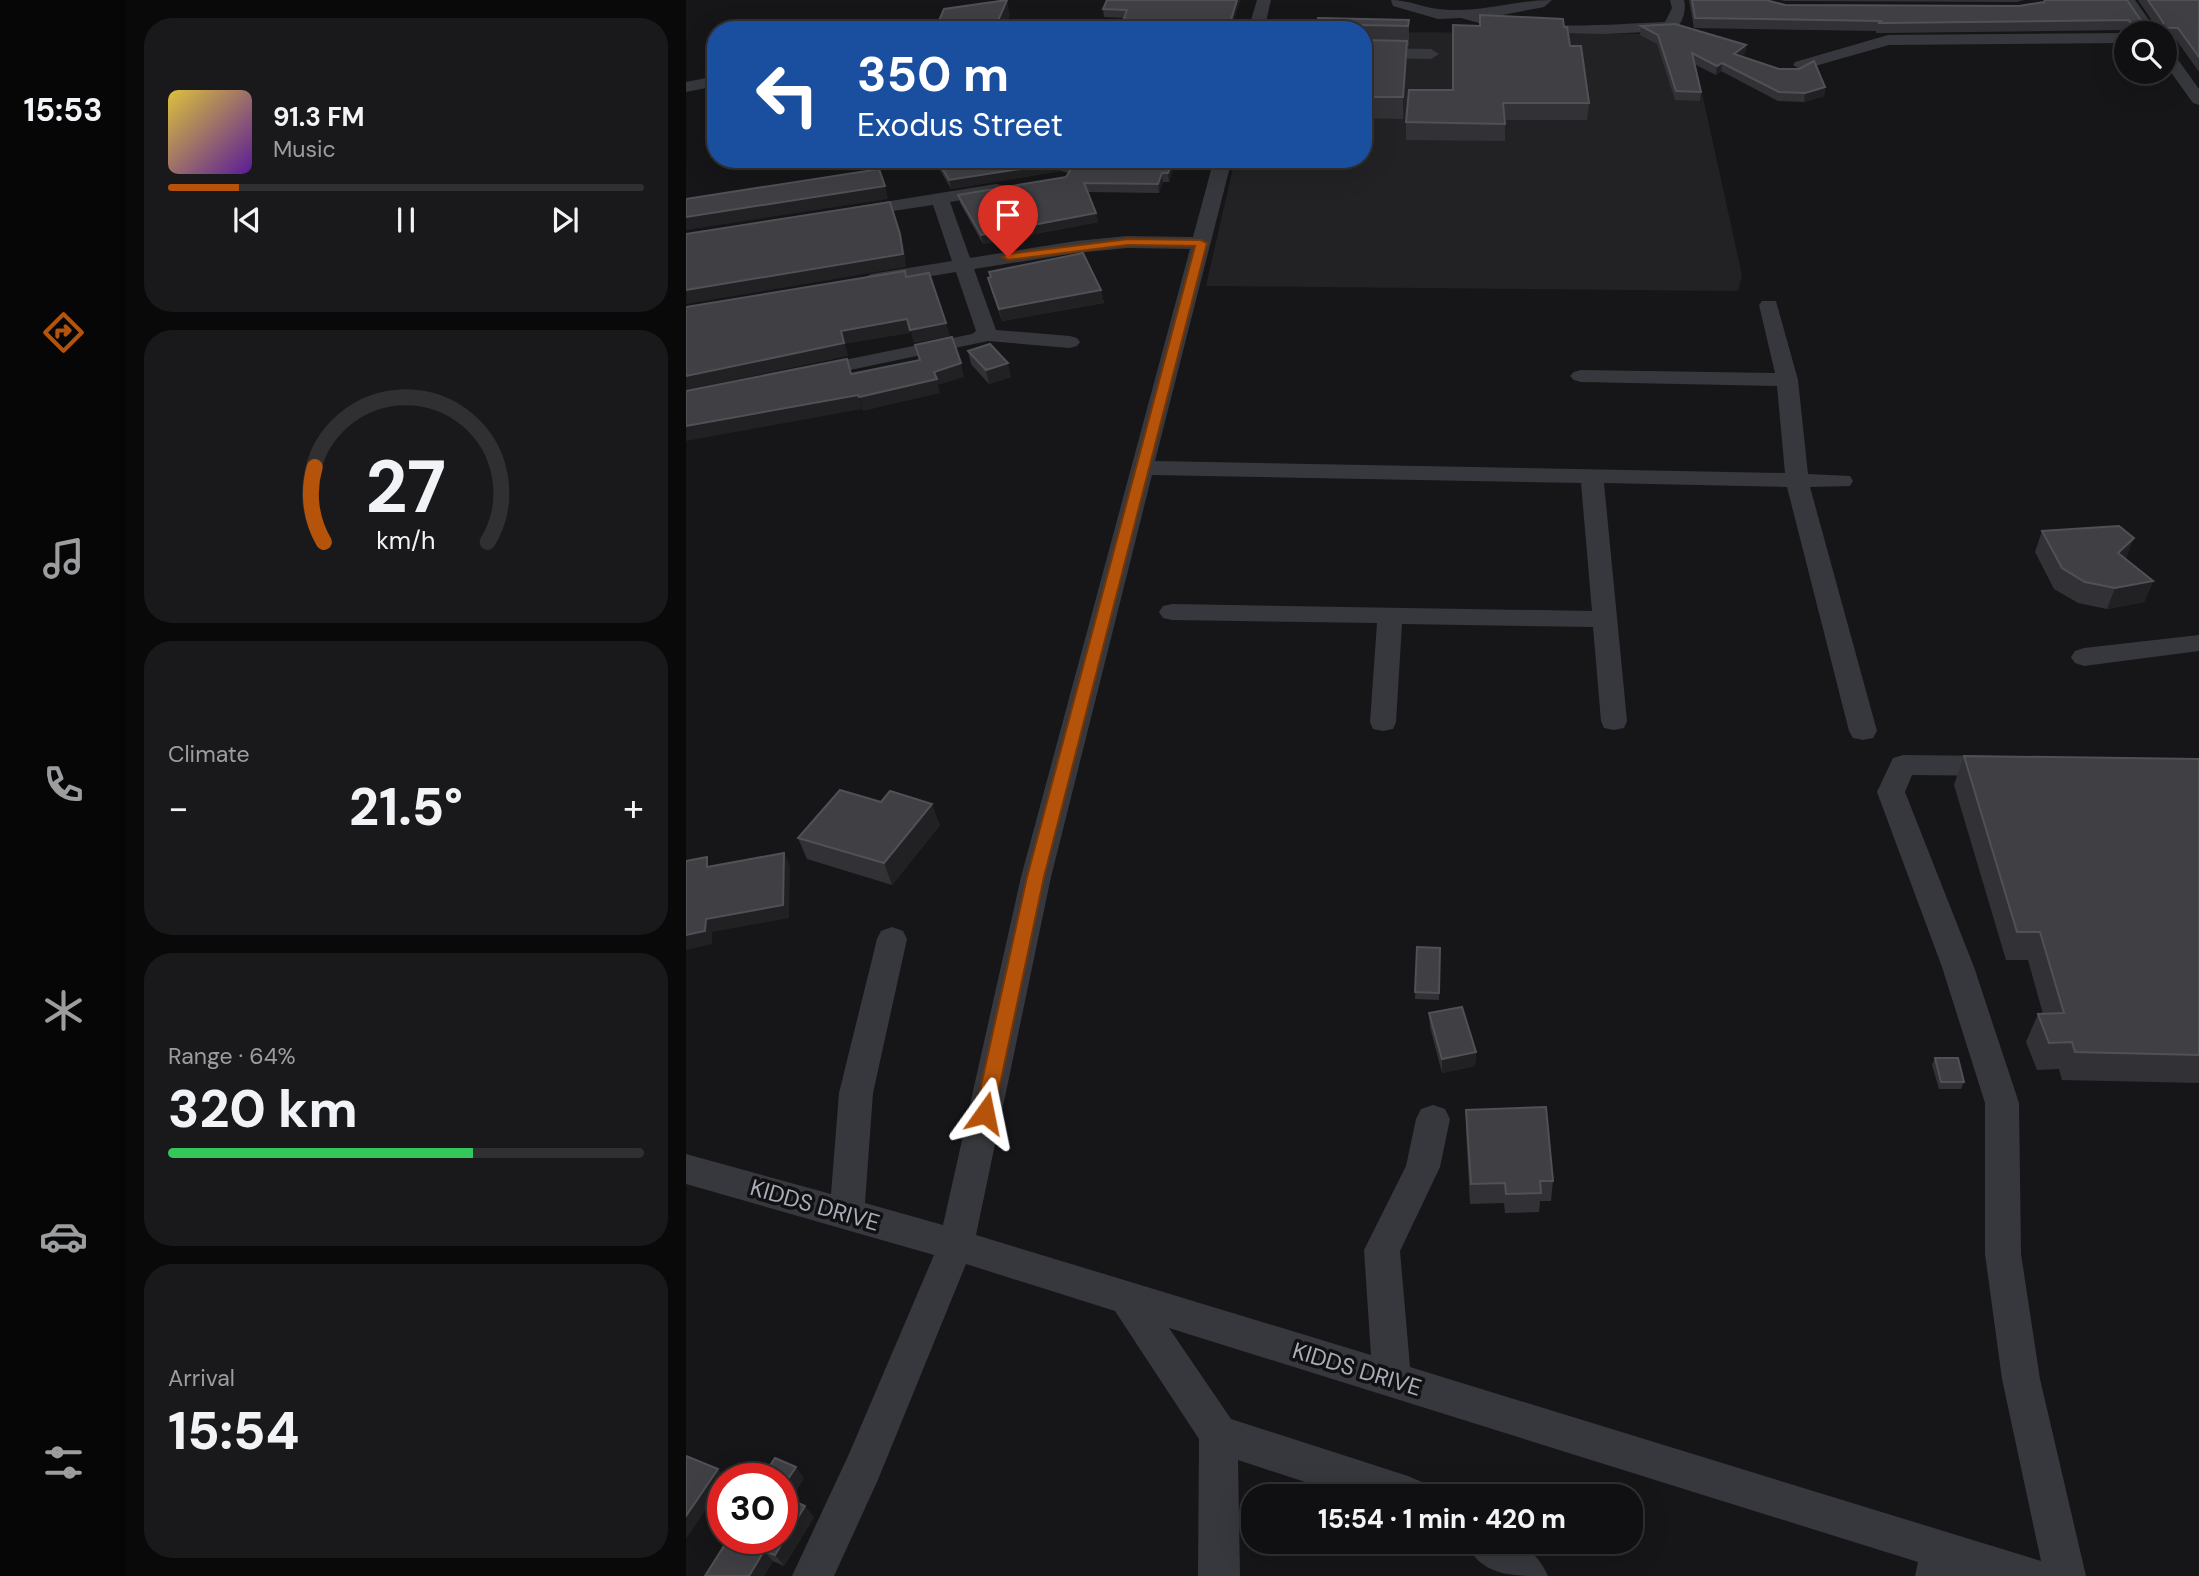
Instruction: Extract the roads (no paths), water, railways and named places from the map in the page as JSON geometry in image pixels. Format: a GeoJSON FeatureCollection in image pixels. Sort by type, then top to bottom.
{"type":"FeatureCollection","features":[{"type":"Feature","properties":{"kind":"street"},"geometry":{"type":"LineString","coordinates":[[1258,21],[1264,0]]}},
{"type":"Feature","properties":{"kind":"street"},"geometry":{"type":"LineString","coordinates":[[1398,0],[1398,4],[1438,14],[1491,13],[1539,5],[1545,0]]}},
{"type":"Feature","properties":{"kind":"street"},"geometry":{"type":"LineString","coordinates":[[1458,13],[1512,27],[1602,29],[1671,26],[1679,8],[1677,0]]}},
{"type":"Feature","properties":{"kind":"street"},"geometry":{"type":"LineString","coordinates":[[2127,0],[2142,21]]}},
{"type":"Feature","properties":{"kind":"street"},"geometry":{"type":"LineString","coordinates":[[1801,65],[1888,40],[2114,38]]}},
{"type":"Feature","properties":{"kind":"street"},"geometry":{"type":"LineString","coordinates":[[1372,53],[1431,54]]}},
{"type":"Feature","properties":{"kind":"street"},"geometry":{"type":"LineString","coordinates":[[2177,70],[2199,100]]}},
{"type":"Feature","properties":{"kind":"street"},"geometry":{"type":"LineString","coordinates":[[686,87],[707,83]]}},
{"type":"Feature","properties":{"kind":"street"},"geometry":{"type":"LineString","coordinates":[[813,1576],[863,1468],[956,1245],[1036,877],[1221,168]]}},
{"type":"Feature","properties":{"kind":"street"},"geometry":{"type":"LineString","coordinates":[[833,215],[1007,188]]}},
{"type":"Feature","properties":{"kind":"street"},"geometry":{"type":"LineString","coordinates":[[940,199],[986,331],[984,335]]}},
{"type":"Feature","properties":{"kind":"street"},"geometry":{"type":"LineString","coordinates":[[849,284],[1076,247],[1128,242],[1201,243]]}},
{"type":"Feature","properties":{"kind":"street"},"geometry":{"type":"LineString","coordinates":[[1769,305],[1787,380],[1797,480],[1863,730]]}},
{"type":"Feature","properties":{"kind":"street"},"geometry":{"type":"LineString","coordinates":[[792,376],[978,339],[984,335],[1070,342]]}},
{"type":"Feature","properties":{"kind":"street"},"geometry":{"type":"LineString","coordinates":[[1581,376],[1787,380]]}},
{"type":"Feature","properties":{"kind":"street"},"geometry":{"type":"LineString","coordinates":[[1143,468],[1842,481]]}},
{"type":"Feature","properties":{"kind":"street"},"geometry":{"type":"LineString","coordinates":[[1592,476],[1614,721]]}},
{"type":"Feature","properties":{"kind":"street"},"geometry":{"type":"LineString","coordinates":[[1172,612],[1605,619]]}},
{"type":"Feature","properties":{"kind":"street"},"geometry":{"type":"LineString","coordinates":[[1383,722],[1390,616]]}},
{"type":"Feature","properties":{"kind":"street"},"geometry":{"type":"LineString","coordinates":[[2084,657],[2199,643]]}},
{"type":"Feature","properties":{"kind":"street"},"geometry":{"type":"LineString","coordinates":[[2027,766],[1903,765],[1891,792],[1962,979],[2002,1103],[2003,1254],[2021,1379],[2065,1576]]}},
{"type":"Feature","properties":{"kind":"street"},"geometry":{"type":"LineString","coordinates":[[847,1214],[856,1093],[892,939]]}},
{"type":"Feature","properties":{"kind":"street"},"geometry":{"type":"LineString","coordinates":[[1392,1380],[1382,1251],[1423,1167],[1433,1119]]}},
{"type":"Feature","properties":{"kind":"street","name":"KIDDS DRIVE"},"geometry":{"type":"LineString","coordinates":[[686,1169],[956,1245],[1392,1380],[1938,1563],[2027,1576]]}},
{"type":"Feature","properties":{"kind":"street"},"geometry":{"type":"LineString","coordinates":[[1128,1298],[1218,1434],[1219,1576]]}},
{"type":"Feature","properties":{"kind":"street"},"geometry":{"type":"LineString","coordinates":[[1218,1434],[1371,1484]]}},
{"type":"Feature","properties":{"kind":"street"},"geometry":{"type":"LineString","coordinates":[[1500,1554],[1527,1576]]}}]}
